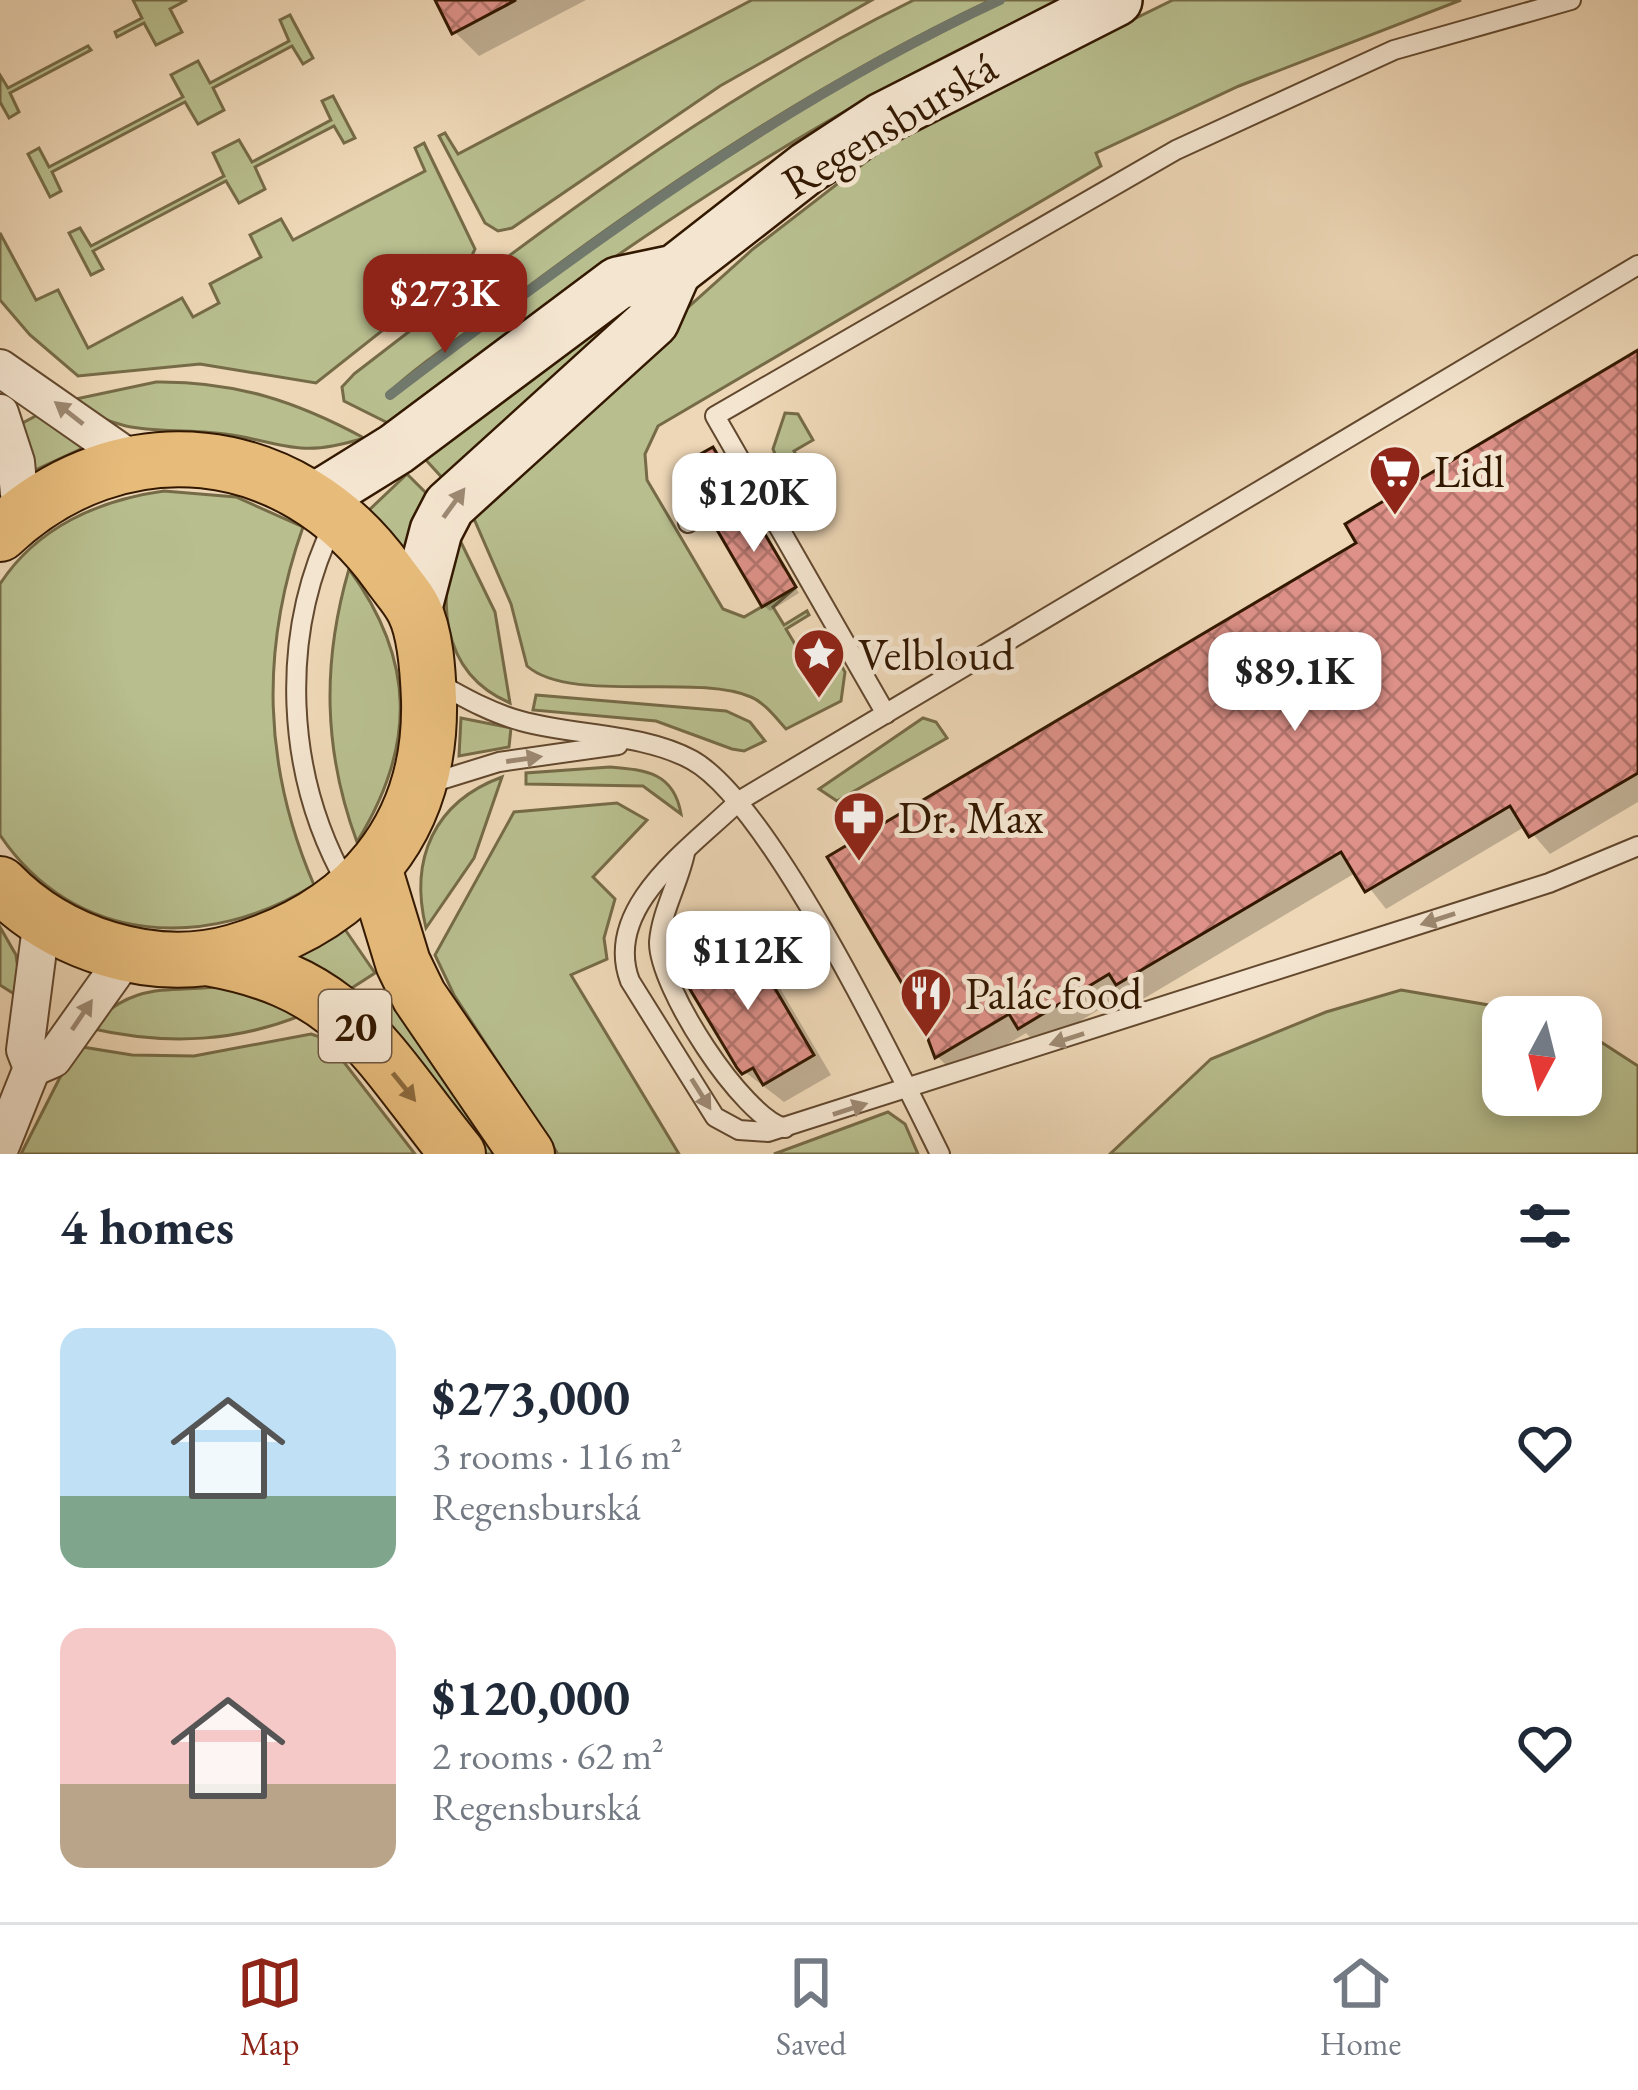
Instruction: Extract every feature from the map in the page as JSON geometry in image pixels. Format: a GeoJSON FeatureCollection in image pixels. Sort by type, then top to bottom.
{"type":"FeatureCollection","features":[{"type":"Feature","properties":{"kind":"main road","name":"Regensburská"},"geometry":{"type":"LineString","coordinates":[[328,507],[396,448],[618,283],[675,271],[807,168],[882,119],[1116,0]]}},
{"type":"Feature","properties":{"kind":"main road","name":"Regensburská"},"geometry":{"type":"LineString","coordinates":[[415,611],[436,531],[449,506],[653,321],[675,271]]}},
{"type":"Feature","properties":{"kind":"main road","name":"20"},"geometry":{"type":"LineString","coordinates":[[10,524],[83,477],[135,462],[174,459],[247,468],[328,507],[370,549],[415,611],[428,678],[429,717],[410,816],[362,880],[292,930],[209,959]]}},
{"type":"Feature","properties":{"kind":"main road","name":"20"},"geometry":{"type":"LineString","coordinates":[[362,880],[430,1013],[527,1154]]}},
{"type":"Feature","properties":{"kind":"main road","name":"20"},"geometry":{"type":"LineString","coordinates":[[0,884],[42,919],[127,955],[209,959],[290,979],[338,1009],[458,1154]]}},
{"type":"Feature","properties":{"kind":"street"},"geometry":{"type":"LineString","coordinates":[[0,368],[135,462]]}},
{"type":"Feature","properties":{"kind":"street"},"geometry":{"type":"LineString","coordinates":[[0,413],[16,462],[10,524]]}},
{"type":"Feature","properties":{"kind":"street"},"geometry":{"type":"LineString","coordinates":[[0,1148],[32,1068],[25,1050],[42,919]]}},
{"type":"Feature","properties":{"kind":"street"},"geometry":{"type":"LineString","coordinates":[[32,1068],[53,1059],[127,955]]}},
{"type":"Feature","properties":{"kind":"lane"},"geometry":{"type":"LineString","coordinates":[[886,714],[715,416],[1176,150],[1394,50],[1571,0]]}},
{"type":"Feature","properties":{"kind":"lane"},"geometry":{"type":"LineString","coordinates":[[1638,265],[739,801],[640,901],[625,930],[620,957],[630,981],[715,1117],[753,1133],[793,1128],[1549,883],[1638,846]]}},
{"type":"Feature","properties":{"kind":"lane"},"geometry":{"type":"LineString","coordinates":[[688,523],[752,482]]}},
{"type":"Feature","properties":{"kind":"lane"},"geometry":{"type":"LineString","coordinates":[[328,507],[302,621],[296,709],[313,810],[362,880]]}},
{"type":"Feature","properties":{"kind":"lane"},"geometry":{"type":"LineString","coordinates":[[428,678],[485,710],[523,722],[690,759],[739,801],[881,1034],[940,1154]]}},
{"type":"Feature","properties":{"kind":"lane"},"geometry":{"type":"LineString","coordinates":[[418,787],[499,762],[632,743]]}},
{"type":"Feature","properties":{"kind":"lane"},"geometry":{"type":"LineString","coordinates":[[686,854],[662,926],[662,962],[740,1099],[766,1122],[793,1128]]}},
{"type":"Feature","properties":{"kind":"green space"},"geometry":{"type":"Polygon","coordinates":[[[133,0],[187,0],[170,9],[182,32],[156,45],[144,23],[117,37],[115,32],[142,18],[133,0]]]}},
{"type":"Feature","properties":{"kind":"green space"},"geometry":{"type":"Polygon","coordinates":[[[752,0],[872,0],[720,86],[512,228],[498,231],[485,223],[439,136],[445,133],[458,154],[752,0]]]}},
{"type":"Feature","properties":{"kind":"green space"},"geometry":{"type":"Polygon","coordinates":[[[914,0],[991,0],[806,99],[688,174],[573,253],[386,395],[620,226],[837,86],[1004,0],[1064,0],[885,89],[714,191],[548,304],[388,423],[344,401],[342,387],[354,374],[625,173],[766,81],[914,0]]]}},
{"type":"Feature","properties":{"kind":"green space"},"geometry":{"type":"Polygon","coordinates":[[[1173,0],[1461,0],[1239,86],[1096,153],[1101,166],[658,426],[645,454],[647,480],[723,609],[744,617],[796,587],[773,607],[784,625],[807,611],[809,615],[786,629],[812,673],[837,658],[845,672],[841,701],[786,729],[756,700],[727,690],[572,684],[527,666],[511,604],[468,505],[753,249],[907,130],[1173,0]]]}},
{"type":"Feature","properties":{"kind":"green space"},"geometry":{"type":"Polygon","coordinates":[[[290,15],[313,58],[303,64],[292,46],[213,88],[224,110],[198,124],[185,102],[52,172],[61,191],[50,197],[28,154],[39,148],[49,167],[183,97],[171,75],[198,61],[210,83],[289,41],[280,20],[290,15]]]}},
{"type":"Feature","properties":{"kind":"green space"},"geometry":{"type":"Polygon","coordinates":[[[88,46],[91,50],[10,93],[19,112],[9,118],[0,102],[0,75],[8,88],[88,46]]]}},
{"type":"Feature","properties":{"kind":"green space"},"geometry":{"type":"Polygon","coordinates":[[[333,96],[355,138],[344,143],[334,126],[255,167],[265,189],[239,203],[226,181],[93,251],[103,269],[91,275],[69,233],[80,228],[91,246],[224,176],[213,153],[239,140],[252,162],[331,120],[322,101],[333,96]]]}},
{"type":"Feature","properties":{"kind":"green space"},"geometry":{"type":"Polygon","coordinates":[[[424,143],[475,249],[469,262],[316,383],[200,364],[78,376],[30,335],[0,300],[0,233],[36,300],[58,290],[88,348],[182,298],[193,317],[219,303],[210,284],[261,257],[250,235],[281,219],[293,240],[425,171],[415,148],[424,143]]]}},
{"type":"Feature","properties":{"kind":"green space"},"geometry":{"type":"Polygon","coordinates":[[[655,285],[447,483],[425,459],[655,285]]]}},
{"type":"Feature","properties":{"kind":"green space"},"geometry":{"type":"Polygon","coordinates":[[[156,382],[212,385],[264,396],[314,413],[364,438],[307,448],[225,434],[145,429],[109,421],[71,400],[156,382]]]}},
{"type":"Feature","properties":{"kind":"green space"},"geometry":{"type":"Polygon","coordinates":[[[45,411],[85,447],[35,470],[17,426],[45,411]]]}},
{"type":"Feature","properties":{"kind":"green space"},"geometry":{"type":"Polygon","coordinates":[[[785,413],[798,414],[813,440],[794,451],[809,478],[789,489],[773,449],[785,413]]]}},
{"type":"Feature","properties":{"kind":"green space"},"geometry":{"type":"Polygon","coordinates":[[[407,474],[434,501],[413,560],[367,512],[407,474]]]}},
{"type":"Feature","properties":{"kind":"green space"},"geometry":{"type":"Polygon","coordinates":[[[164,491],[236,497],[303,527],[279,618],[273,707],[285,796],[314,885],[231,921],[188,927],[145,926],[104,917],[66,899],[31,872],[0,835],[0,584],[32,547],[72,520],[116,501],[164,491]]]}},
{"type":"Feature","properties":{"kind":"green space"},"geometry":{"type":"Polygon","coordinates":[[[455,530],[495,612],[510,703],[468,672],[449,630],[447,581],[455,530]]]}},
{"type":"Feature","properties":{"kind":"green space"},"geometry":{"type":"Polygon","coordinates":[[[349,569],[387,637],[400,704],[390,772],[357,842],[338,774],[330,706],[334,638],[349,569]]]}},
{"type":"Feature","properties":{"kind":"green space"},"geometry":{"type":"Polygon","coordinates":[[[536,695],[726,711],[750,722],[765,741],[744,751],[656,721],[533,710],[536,695]]]}},
{"type":"Feature","properties":{"kind":"green space"},"geometry":{"type":"Polygon","coordinates":[[[461,718],[511,728],[509,747],[459,756],[461,718]]]}},
{"type":"Feature","properties":{"kind":"green space"},"geometry":{"type":"Polygon","coordinates":[[[923,718],[936,722],[947,738],[837,801],[819,789],[923,718]]]}},
{"type":"Feature","properties":{"kind":"green space"},"geometry":{"type":"Polygon","coordinates":[[[610,767],[657,776],[672,790],[681,814],[643,786],[526,784],[526,773],[610,767]]]}},
{"type":"Feature","properties":{"kind":"green space"},"geometry":{"type":"Polygon","coordinates":[[[502,777],[474,858],[426,928],[421,879],[432,836],[459,801],[502,777]]]}},
{"type":"Feature","properties":{"kind":"green space"},"geometry":{"type":"Polygon","coordinates":[[[617,803],[647,820],[593,877],[615,899],[604,938],[607,959],[571,975],[679,1154],[558,1154],[454,995],[435,955],[514,812],[617,803]]]}},
{"type":"Feature","properties":{"kind":"green space"},"geometry":{"type":"Polygon","coordinates":[[[0,927],[16,955],[22,999],[0,985],[0,927]]]}},
{"type":"Feature","properties":{"kind":"green space"},"geometry":{"type":"Polygon","coordinates":[[[344,928],[375,973],[344,993],[275,951],[344,928]]]}},
{"type":"Feature","properties":{"kind":"green space"},"geometry":{"type":"Polygon","coordinates":[[[227,986],[314,1010],[259,1029],[203,1038],[147,1037],[89,1028],[137,995],[227,986]]]}},
{"type":"Feature","properties":{"kind":"green space"},"geometry":{"type":"Polygon","coordinates":[[[1401,990],[1482,1004],[1482,1116],[1602,1116],[1602,1043],[1638,1066],[1638,1154],[1110,1154],[1211,1059],[1326,1012],[1401,990]]]}},
{"type":"Feature","properties":{"kind":"green space"},"geometry":{"type":"Polygon","coordinates":[[[387,996],[499,1154],[478,1154],[363,1011],[387,996]]]}},
{"type":"Feature","properties":{"kind":"green space"},"geometry":{"type":"Polygon","coordinates":[[[311,1034],[326,1039],[415,1154],[21,1154],[76,1046],[132,1055],[194,1056],[311,1034]]]}},
{"type":"Feature","properties":{"kind":"green space"},"geometry":{"type":"Polygon","coordinates":[[[888,1112],[905,1124],[918,1154],[774,1154],[888,1112]]]}},
{"type":"Feature","properties":{"kind":"building"},"geometry":{"type":"Polygon","coordinates":[[[435,0],[516,0],[452,34],[435,0]]]}},
{"type":"Feature","properties":{"kind":"building"},"geometry":{"type":"Polygon","coordinates":[[[1638,350],[1638,773],[1529,837],[1510,806],[1365,892],[1341,852],[1116,985],[1109,974],[1018,1029],[1009,1014],[935,1058],[916,1007],[827,857],[1356,543],[1345,524],[1638,350]]]}},
{"type":"Feature","properties":{"kind":"building"},"geometry":{"type":"Polygon","coordinates":[[[713,447],[732,479],[699,500],[679,466],[713,447]]]}},
{"type":"Feature","properties":{"kind":"building"},"geometry":{"type":"Polygon","coordinates":[[[746,502],[796,587],[762,607],[713,523],[746,502]]]}},
{"type":"Feature","properties":{"kind":"building"},"geometry":{"type":"Polygon","coordinates":[[[746,939],[814,1055],[763,1085],[753,1068],[742,1074],[737,1068],[682,976],[746,939]]]}},
{"type":"Feature","properties":{"kind":"waterway"},"geometry":{"type":"LineString","coordinates":[[390,395],[610,233],[761,131],[838,84],[1000,0]]}},
{"type":"Feature","properties":{"kind":"place","name":"Lidl"},"geometry":{"type":"Point","coordinates":[1395,517]}},
{"type":"Feature","properties":{"kind":"place","name":"Velbloud"},"geometry":{"type":"Point","coordinates":[819,700]}},
{"type":"Feature","properties":{"kind":"place","name":"Dr. Max"},"geometry":{"type":"Point","coordinates":[859,863]}},
{"type":"Feature","properties":{"kind":"place","name":"Palác food"},"geometry":{"type":"Point","coordinates":[926,1039]}}]}
